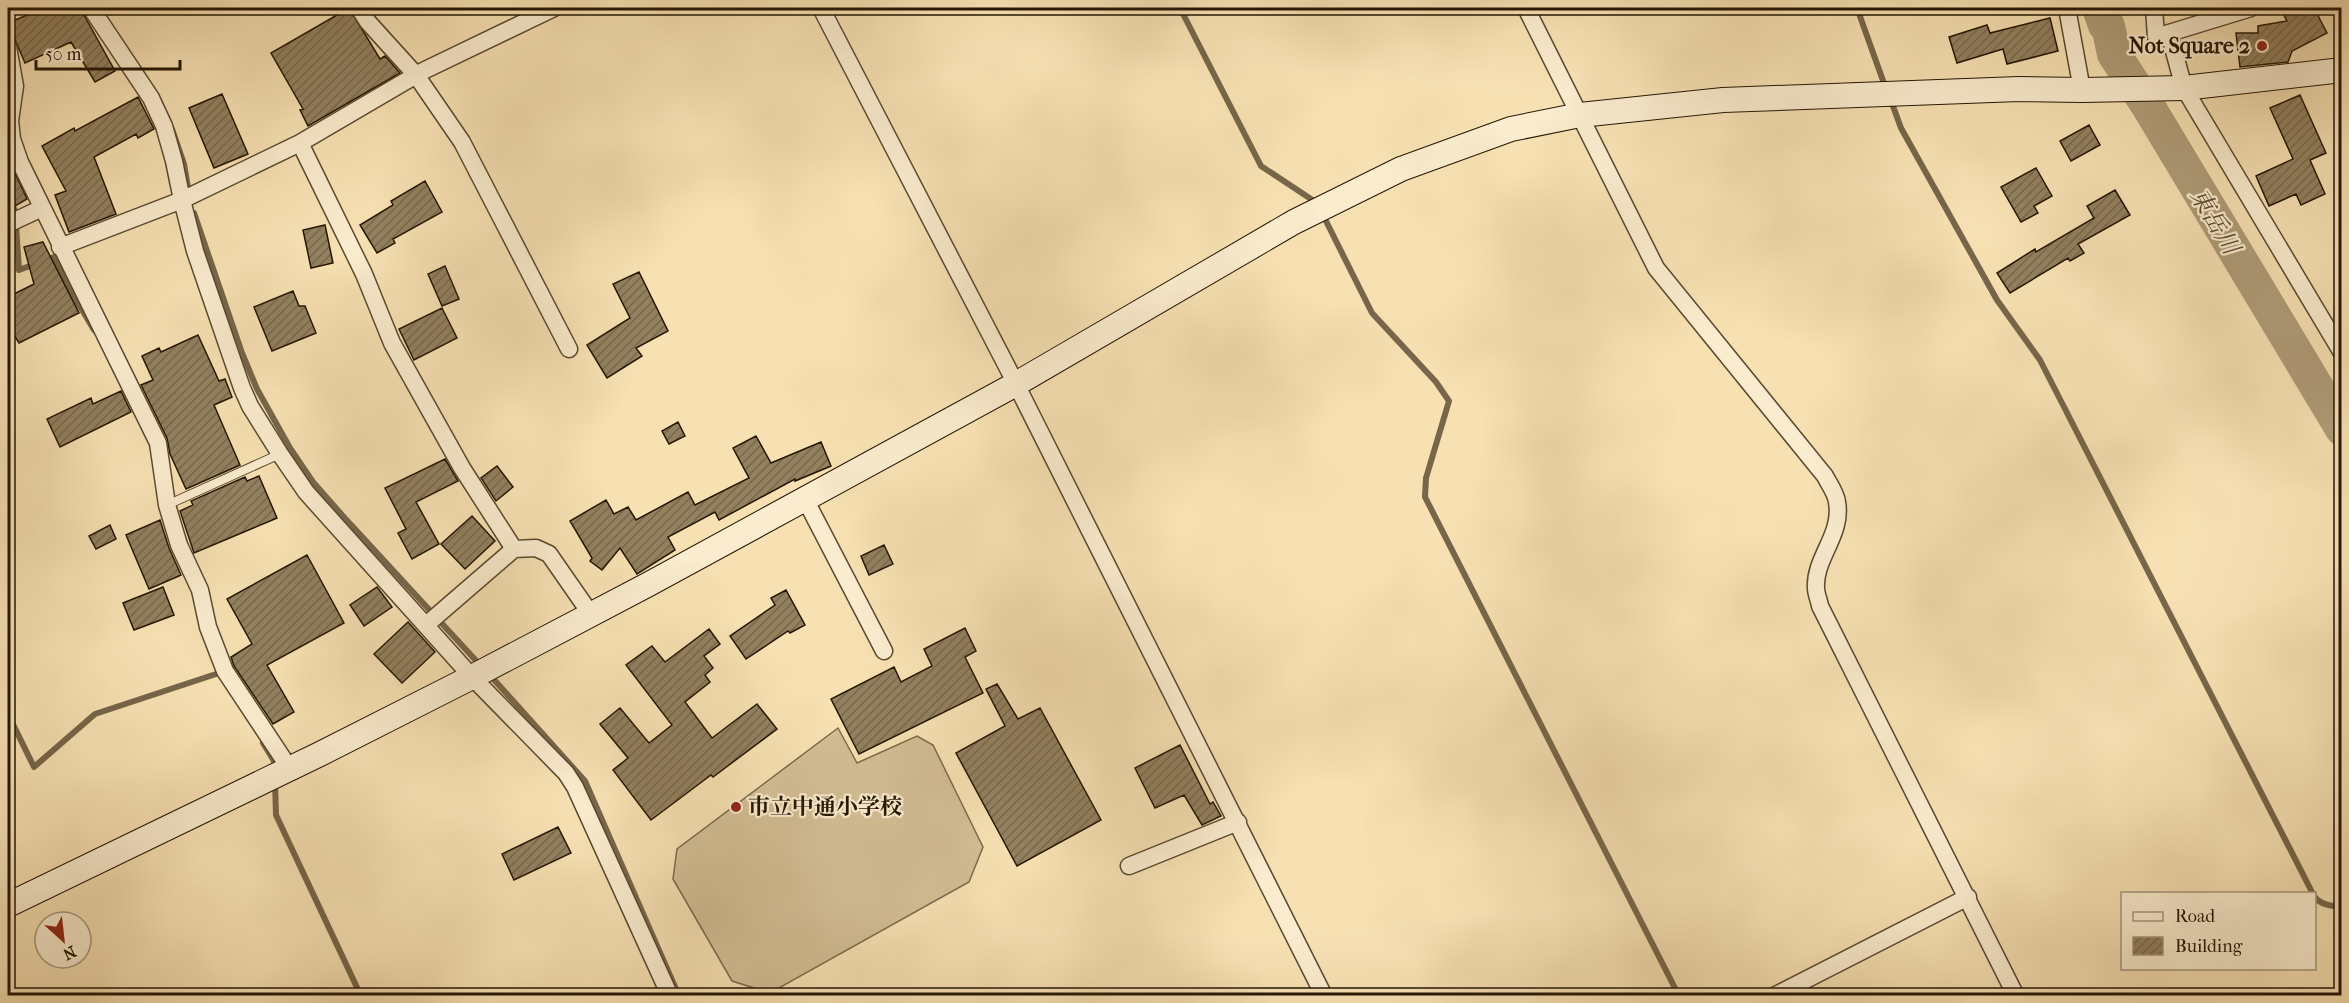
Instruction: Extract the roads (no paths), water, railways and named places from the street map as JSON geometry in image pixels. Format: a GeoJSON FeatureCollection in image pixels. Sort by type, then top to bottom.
{"type":"FeatureCollection","features":[{"type":"Feature","properties":{"kind":"street"},"geometry":{"type":"LineString","coordinates":[[91,8],[151,99],[164,126],[195,251],[250,406],[306,492],[472,677],[566,773],[575,787],[670,996]]}},
{"type":"Feature","properties":{"kind":"street"},"geometry":{"type":"LineString","coordinates":[[358,8],[416,75],[462,142],[569,349]]}},
{"type":"Feature","properties":{"kind":"street"},"geometry":{"type":"LineString","coordinates":[[60,247],[182,200],[300,143],[416,75],[554,8]]}},
{"type":"Feature","properties":{"kind":"street"},"geometry":{"type":"LineString","coordinates":[[820,8],[1016,384],[1324,996]]}},
{"type":"Feature","properties":{"kind":"street"},"geometry":{"type":"LineString","coordinates":[[1526,8],[1656,268],[1825,476],[1837,500],[1838,519],[1834,536],[1820,568],[1815,587],[1820,606],[2016,996]]}},
{"type":"Feature","properties":{"kind":"street"},"geometry":{"type":"LineString","coordinates":[[2067,8],[2082,90]]}},
{"type":"Feature","properties":{"kind":"street"},"geometry":{"type":"LineString","coordinates":[[2154,8],[2156,37],[2251,8]]}},
{"type":"Feature","properties":{"kind":"street"},"geometry":{"type":"LineString","coordinates":[[2169,33],[2184,88],[2342,353]]}},
{"type":"Feature","properties":{"kind":"street"},"geometry":{"type":"LineString","coordinates":[[8,47],[15,86],[10,122],[12,139],[20,162],[158,443],[167,505],[179,545],[200,590],[208,627],[225,671],[279,774]]}},
{"type":"Feature","properties":{"kind":"street"},"geometry":{"type":"LineString","coordinates":[[8,905],[279,774],[495,665],[1016,384],[1294,222],[1401,169],[1511,129],[1580,115],[1723,100],[2019,89],[2184,88],[2342,70]]}},
{"type":"Feature","properties":{"kind":"street"},"geometry":{"type":"LineString","coordinates":[[300,143],[364,274],[392,343],[462,468],[514,549]]}},
{"type":"Feature","properties":{"kind":"street"},"geometry":{"type":"LineString","coordinates":[[8,224],[42,208]]}},
{"type":"Feature","properties":{"kind":"street"},"geometry":{"type":"LineString","coordinates":[[805,499],[884,651]]}},
{"type":"Feature","properties":{"kind":"street"},"geometry":{"type":"LineString","coordinates":[[426,626],[514,549],[537,548],[549,554],[590,613]]}},
{"type":"Feature","properties":{"kind":"street"},"geometry":{"type":"LineString","coordinates":[[1129,866],[1238,822]]}},
{"type":"Feature","properties":{"kind":"street"},"geometry":{"type":"LineString","coordinates":[[1774,996],[1968,897]]}},
{"type":"Feature","properties":{"kind":"lane"},"geometry":{"type":"LineString","coordinates":[[167,505],[280,454]]}},
{"type":"Feature","properties":{"kind":"waterway"},"geometry":{"type":"LineString","coordinates":[[1180,8],[1261,166],[1317,203]]}},
{"type":"Feature","properties":{"kind":"waterway"},"geometry":{"type":"LineString","coordinates":[[1857,8],[1886,89]]}},
{"type":"Feature","properties":{"kind":"waterway","name":"東岳川"},"geometry":{"type":"LineString","coordinates":[[2099,8],[2105,25],[2108,26],[2114,54],[2148,106],[2342,429]]}},
{"type":"Feature","properties":{"kind":"waterway"},"geometry":{"type":"LineString","coordinates":[[1890,98],[1901,128],[1997,300],[2040,360],[2312,892]]}},
{"type":"Feature","properties":{"kind":"waterway"},"geometry":{"type":"LineString","coordinates":[[172,129],[184,164],[189,194]]}},
{"type":"Feature","properties":{"kind":"waterway"},"geometry":{"type":"LineString","coordinates":[[8,196],[17,215],[19,270],[54,257],[94,330]]}},
{"type":"Feature","properties":{"kind":"waterway"},"geometry":{"type":"LineString","coordinates":[[194,213],[242,353],[257,389],[290,448],[313,482],[481,666]]}},
{"type":"Feature","properties":{"kind":"waterway"},"geometry":{"type":"LineString","coordinates":[[1323,215],[1372,313],[1436,382],[1449,401],[1426,478],[1425,497],[1679,996]]}},
{"type":"Feature","properties":{"kind":"waterway"},"geometry":{"type":"LineString","coordinates":[[8,714],[34,767],[95,714],[219,673]]}},
{"type":"Feature","properties":{"kind":"waterway"},"geometry":{"type":"LineString","coordinates":[[488,673],[585,781],[679,996]]}},
{"type":"Feature","properties":{"kind":"waterway"},"geometry":{"type":"LineString","coordinates":[[263,743],[274,761],[274,769]]}},
{"type":"Feature","properties":{"kind":"waterway"},"geometry":{"type":"LineString","coordinates":[[275,782],[276,815],[361,996]]}},
{"type":"Feature","properties":{"kind":"waterway"},"geometry":{"type":"LineString","coordinates":[[2316,898],[2323,903],[2342,907]]}},
{"type":"Feature","properties":{"kind":"place","name":"Not Square 2"},"geometry":{"type":"Point","coordinates":[2262,46]}},
{"type":"Feature","properties":{"kind":"place","name":"市立中通小学校"},"geometry":{"type":"Point","coordinates":[736,807]}}]}
